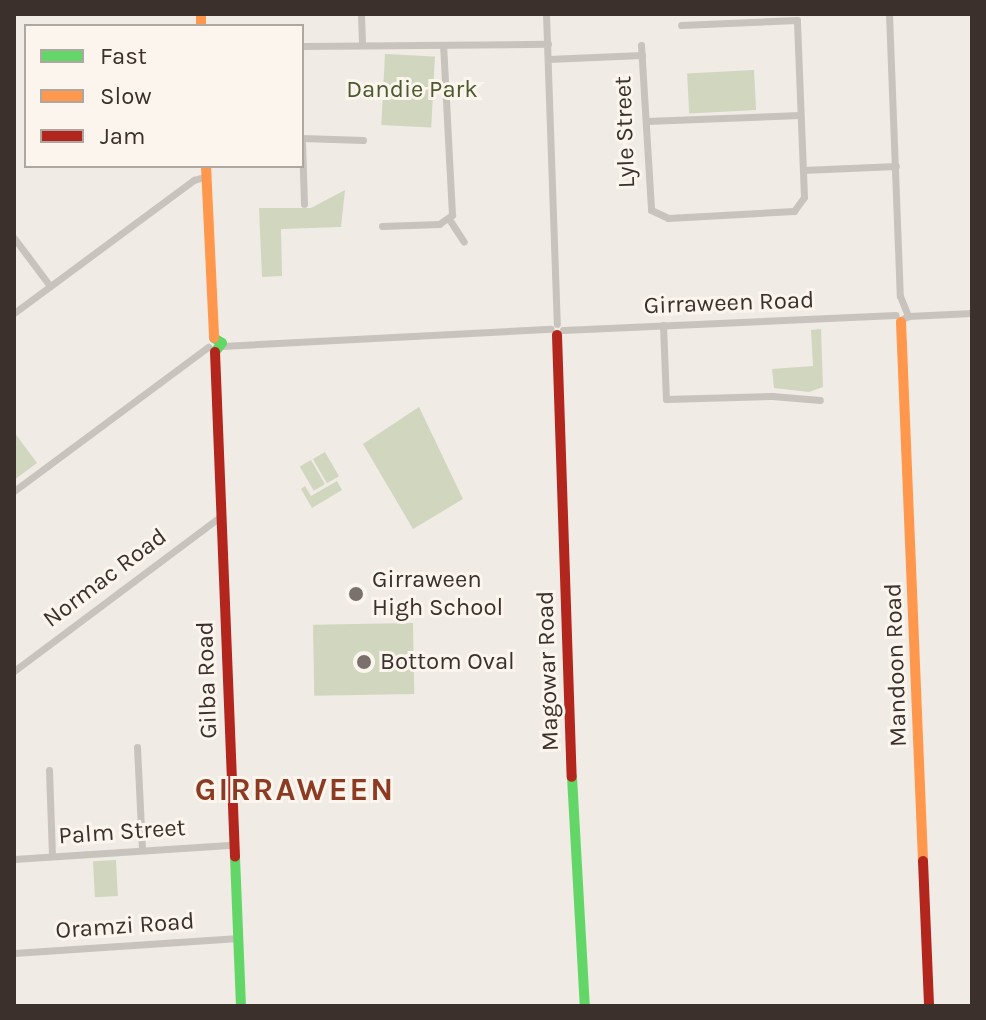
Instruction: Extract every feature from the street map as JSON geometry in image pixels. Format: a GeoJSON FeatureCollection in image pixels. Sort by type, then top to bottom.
{"type":"FeatureCollection","features":[{"type":"Feature","properties":{"kind":"street"},"geometry":{"type":"LineString","coordinates":[[361,14],[362,45]]}},
{"type":"Feature","properties":{"kind":"street","name":"Magowar Road"},"geometry":{"type":"LineString","coordinates":[[546,14],[569,721],[585,1006]]}},
{"type":"Feature","properties":{"kind":"street","name":"Mandoon Road"},"geometry":{"type":"LineString","coordinates":[[889,14],[929,1006]]}},
{"type":"Feature","properties":{"kind":"street"},"geometry":{"type":"LineString","coordinates":[[681,25],[797,20],[804,201],[798,209],[804,219]]}},
{"type":"Feature","properties":{"kind":"street"},"geometry":{"type":"LineString","coordinates":[[304,46],[548,44]]}},
{"type":"Feature","properties":{"kind":"street","name":"Lyle Street"},"geometry":{"type":"LineString","coordinates":[[641,45],[647,199],[659,216],[798,209]]}},
{"type":"Feature","properties":{"kind":"street"},"geometry":{"type":"LineString","coordinates":[[443,46],[454,207],[449,219]]}},
{"type":"Feature","properties":{"kind":"street"},"geometry":{"type":"LineString","coordinates":[[548,59],[642,55]]}},
{"type":"Feature","properties":{"kind":"street"},"geometry":{"type":"LineString","coordinates":[[646,121],[800,115]]}},
{"type":"Feature","properties":{"kind":"street"},"geometry":{"type":"LineString","coordinates":[[304,140],[363,140]]}},
{"type":"Feature","properties":{"kind":"street"},"geometry":{"type":"LineString","coordinates":[[803,170],[896,166]]}},
{"type":"Feature","properties":{"kind":"street"},"geometry":{"type":"LineString","coordinates":[[303,168],[304,204]]}},
{"type":"Feature","properties":{"kind":"street"},"geometry":{"type":"LineString","coordinates":[[14,313],[207,171]]}},
{"type":"Feature","properties":{"kind":"street","name":"Gilba Road"},"geometry":{"type":"LineString","coordinates":[[207,171],[241,1006]]}},
{"type":"Feature","properties":{"kind":"street"},"geometry":{"type":"LineString","coordinates":[[382,226],[449,219]]}},
{"type":"Feature","properties":{"kind":"street"},"geometry":{"type":"LineString","coordinates":[[449,219],[464,242]]}},
{"type":"Feature","properties":{"kind":"street"},"geometry":{"type":"LineString","coordinates":[[14,238],[50,286]]}},
{"type":"Feature","properties":{"kind":"street","name":"Girraween Road"},"geometry":{"type":"LineString","coordinates":[[215,346],[972,313]]}},
{"type":"Feature","properties":{"kind":"street"},"geometry":{"type":"LineString","coordinates":[[663,325],[666,399],[772,396],[820,400]]}},
{"type":"Feature","properties":{"kind":"street"},"geometry":{"type":"LineString","coordinates":[[14,491],[215,346]]}},
{"type":"Feature","properties":{"kind":"street","name":"Normac Road"},"geometry":{"type":"LineString","coordinates":[[14,671],[220,517]]}},
{"type":"Feature","properties":{"kind":"street"},"geometry":{"type":"LineString","coordinates":[[137,747],[142,850]]}},
{"type":"Feature","properties":{"kind":"street"},"geometry":{"type":"LineString","coordinates":[[49,770],[52,856]]}},
{"type":"Feature","properties":{"kind":"street","name":"Palm Street"},"geometry":{"type":"LineString","coordinates":[[14,859],[233,845]]}},
{"type":"Feature","properties":{"kind":"street","name":"Oramzi Road"},"geometry":{"type":"LineString","coordinates":[[14,953],[238,938]]}},
{"type":"Feature","properties":{"kind":"green space","name":"Dandie Park"},"geometry":{"type":"Polygon","coordinates":[[[385,54],[435,57],[431,128],[381,125],[385,54]]]}},
{"type":"Feature","properties":{"kind":"green space"},"geometry":{"type":"Polygon","coordinates":[[[754,70],[756,110],[689,113],[687,74],[754,70]]]}},
{"type":"Feature","properties":{"kind":"green space"},"geometry":{"type":"Polygon","coordinates":[[[345,190],[341,227],[281,229],[282,276],[262,277],[259,208],[311,208],[345,190]]]}},
{"type":"Feature","properties":{"kind":"green space"},"geometry":{"type":"Polygon","coordinates":[[[821,329],[823,387],[809,392],[774,388],[772,369],[813,366],[811,330],[821,329]]]}},
{"type":"Feature","properties":{"kind":"green space"},"geometry":{"type":"Polygon","coordinates":[[[419,407],[463,499],[413,529],[363,444],[419,407]]]}},
{"type":"Feature","properties":{"kind":"green space"},"geometry":{"type":"Polygon","coordinates":[[[14,432],[37,463],[14,480],[14,432]]]}},
{"type":"Feature","properties":{"kind":"green space"},"geometry":{"type":"Polygon","coordinates":[[[325,452],[339,476],[327,483],[313,459],[325,452]]]}},
{"type":"Feature","properties":{"kind":"green space"},"geometry":{"type":"Polygon","coordinates":[[[311,460],[325,484],[314,491],[300,466],[311,460]]]}},
{"type":"Feature","properties":{"kind":"green space"},"geometry":{"type":"Polygon","coordinates":[[[337,481],[342,490],[312,508],[301,489],[305,486],[311,496],[337,481]]]}},
{"type":"Feature","properties":{"kind":"green space","name":"Bottom Oval"},"geometry":{"type":"Polygon","coordinates":[[[413,623],[414,694],[314,696],[313,625],[413,623]]]}},
{"type":"Feature","properties":{"kind":"green space"},"geometry":{"type":"Polygon","coordinates":[[[116,860],[118,896],[95,897],[93,861],[116,860]]]}},
{"type":"Feature","properties":{"kind":"traffic: fast"},"geometry":{"type":"LineString","coordinates":[[214,338],[222,343],[215,352]]}},
{"type":"Feature","properties":{"kind":"traffic: fast"},"geometry":{"type":"LineString","coordinates":[[572,777],[585,1006]]}},
{"type":"Feature","properties":{"kind":"traffic: fast"},"geometry":{"type":"LineString","coordinates":[[235,857],[241,1006]]}},
{"type":"Feature","properties":{"kind":"traffic: slow"},"geometry":{"type":"LineString","coordinates":[[201,14],[201,24]]}},
{"type":"Feature","properties":{"kind":"traffic: slow"},"geometry":{"type":"LineString","coordinates":[[206,168],[214,338]]}},
{"type":"Feature","properties":{"kind":"traffic: slow"},"geometry":{"type":"LineString","coordinates":[[901,322],[923,861]]}},
{"type":"Feature","properties":{"kind":"traffic: jam"},"geometry":{"type":"LineString","coordinates":[[557,335],[572,777]]}},
{"type":"Feature","properties":{"kind":"traffic: jam"},"geometry":{"type":"LineString","coordinates":[[215,352],[235,857]]}},
{"type":"Feature","properties":{"kind":"traffic: jam"},"geometry":{"type":"LineString","coordinates":[[923,861],[929,1006]]}},
{"type":"Feature","properties":{"kind":"place","name":"Girraween High School"},"geometry":{"type":"Point","coordinates":[356,594]}},
{"type":"Feature","properties":{"kind":"place","name":"Bottom Oval"},"geometry":{"type":"Point","coordinates":[364,662]}},
{"type":"Feature","properties":{"kind":"district","name":"GIRRAWEEN"},"geometry":{"type":"Point","coordinates":[295,790]}}]}
